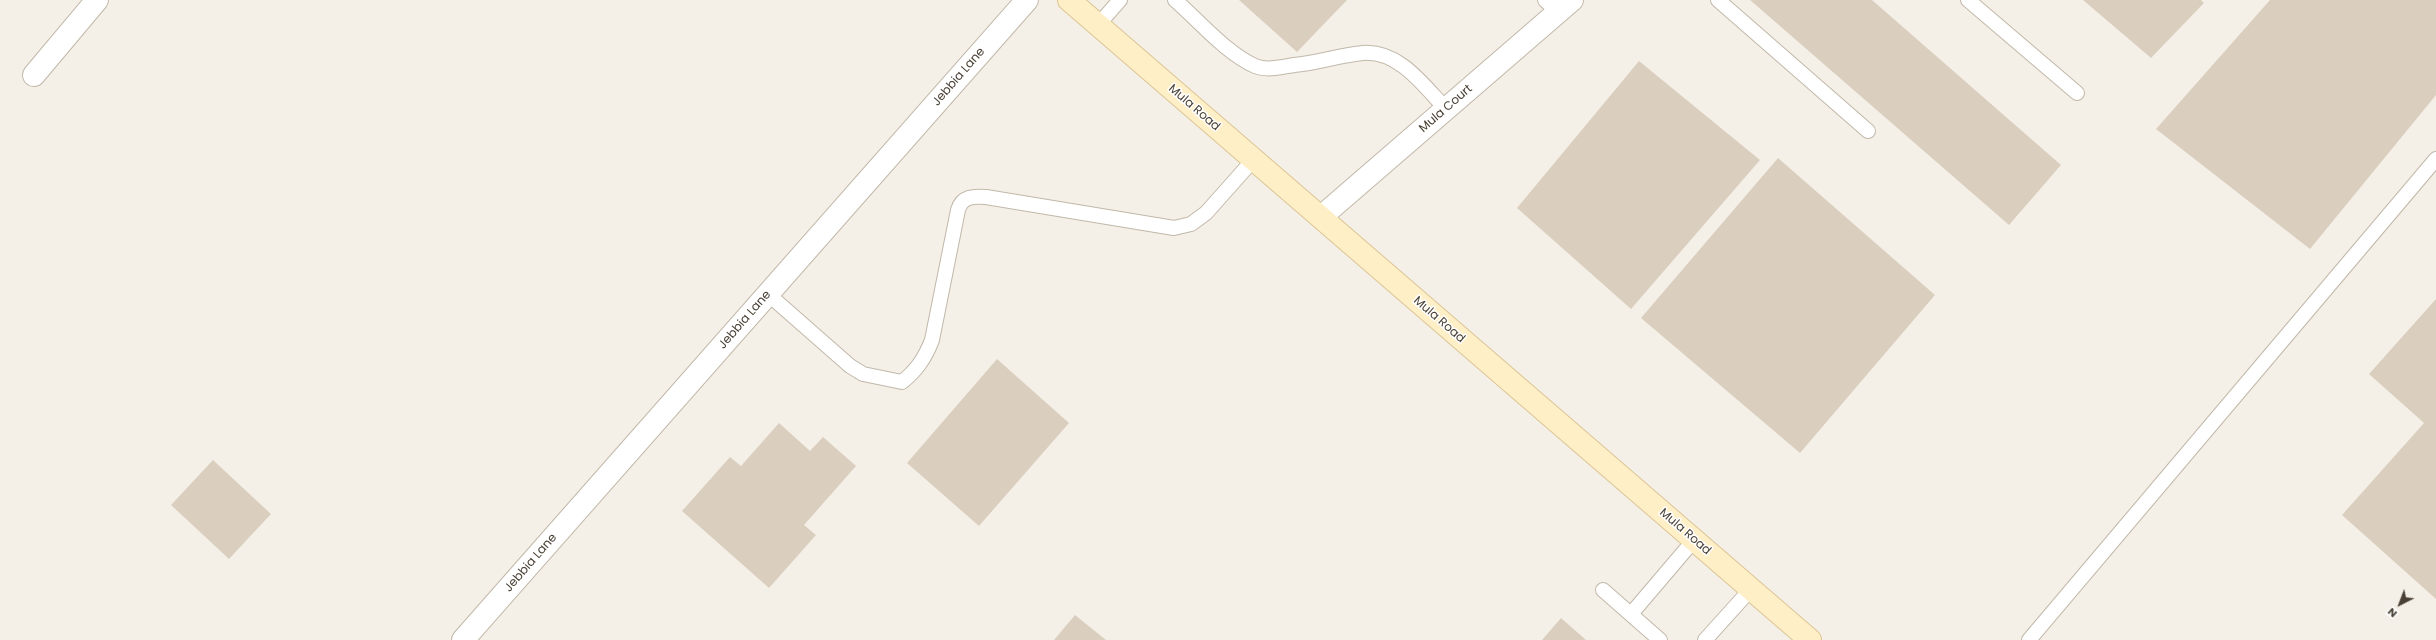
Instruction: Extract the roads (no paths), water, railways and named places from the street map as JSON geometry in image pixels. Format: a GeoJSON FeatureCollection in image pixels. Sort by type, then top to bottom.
{"type":"FeatureCollection","features":[{"type":"Feature","properties":{"kind":"street"},"geometry":{"type":"LineString","coordinates":[[34,75],[97,0]]}},
{"type":"Feature","properties":{"kind":"street","name":"Jebbia Lane"},"geometry":{"type":"LineString","coordinates":[[463,640],[1027,0]]}},
{"type":"Feature","properties":{"kind":"street","name":"Mula Road"},"geometry":{"type":"LineString","coordinates":[[1069,0],[1810,640]]}},
{"type":"Feature","properties":{"kind":"street","name":"Mula Court"},"geometry":{"type":"LineString","coordinates":[[1321,218],[1446,109],[1558,4]]}},
{"type":"Feature","properties":{"kind":"lane"},"geometry":{"type":"LineString","coordinates":[[1098,25],[1120,0]]}},
{"type":"Feature","properties":{"kind":"lane"},"geometry":{"type":"LineString","coordinates":[[1175,0],[1235,54],[1256,66],[1268,68],[1303,65],[1364,53],[1386,56],[1403,65],[1446,109]]}},
{"type":"Feature","properties":{"kind":"lane"},"geometry":{"type":"LineString","coordinates":[[1718,0],[1868,131]]}},
{"type":"Feature","properties":{"kind":"lane"},"geometry":{"type":"LineString","coordinates":[[1968,0],[2077,93]]}},
{"type":"Feature","properties":{"kind":"lane"},"geometry":{"type":"LineString","coordinates":[[768,294],[850,366],[863,374],[902,382],[914,372],[926,356],[932,340],[958,210],[960,204],[970,197],[981,196],[1174,228],[1191,224],[1206,213],[1254,159]]}},
{"type":"Feature","properties":{"kind":"lane"},"geometry":{"type":"LineString","coordinates":[[2029,640],[2436,159]]}},
{"type":"Feature","properties":{"kind":"lane"},"geometry":{"type":"LineString","coordinates":[[1631,614],[1694,540]]}},
{"type":"Feature","properties":{"kind":"lane"},"geometry":{"type":"LineString","coordinates":[[1704,640],[1751,589]]}},
{"type":"Feature","properties":{"kind":"lane"},"geometry":{"type":"LineString","coordinates":[[1603,590],[1660,640]]}}]}
